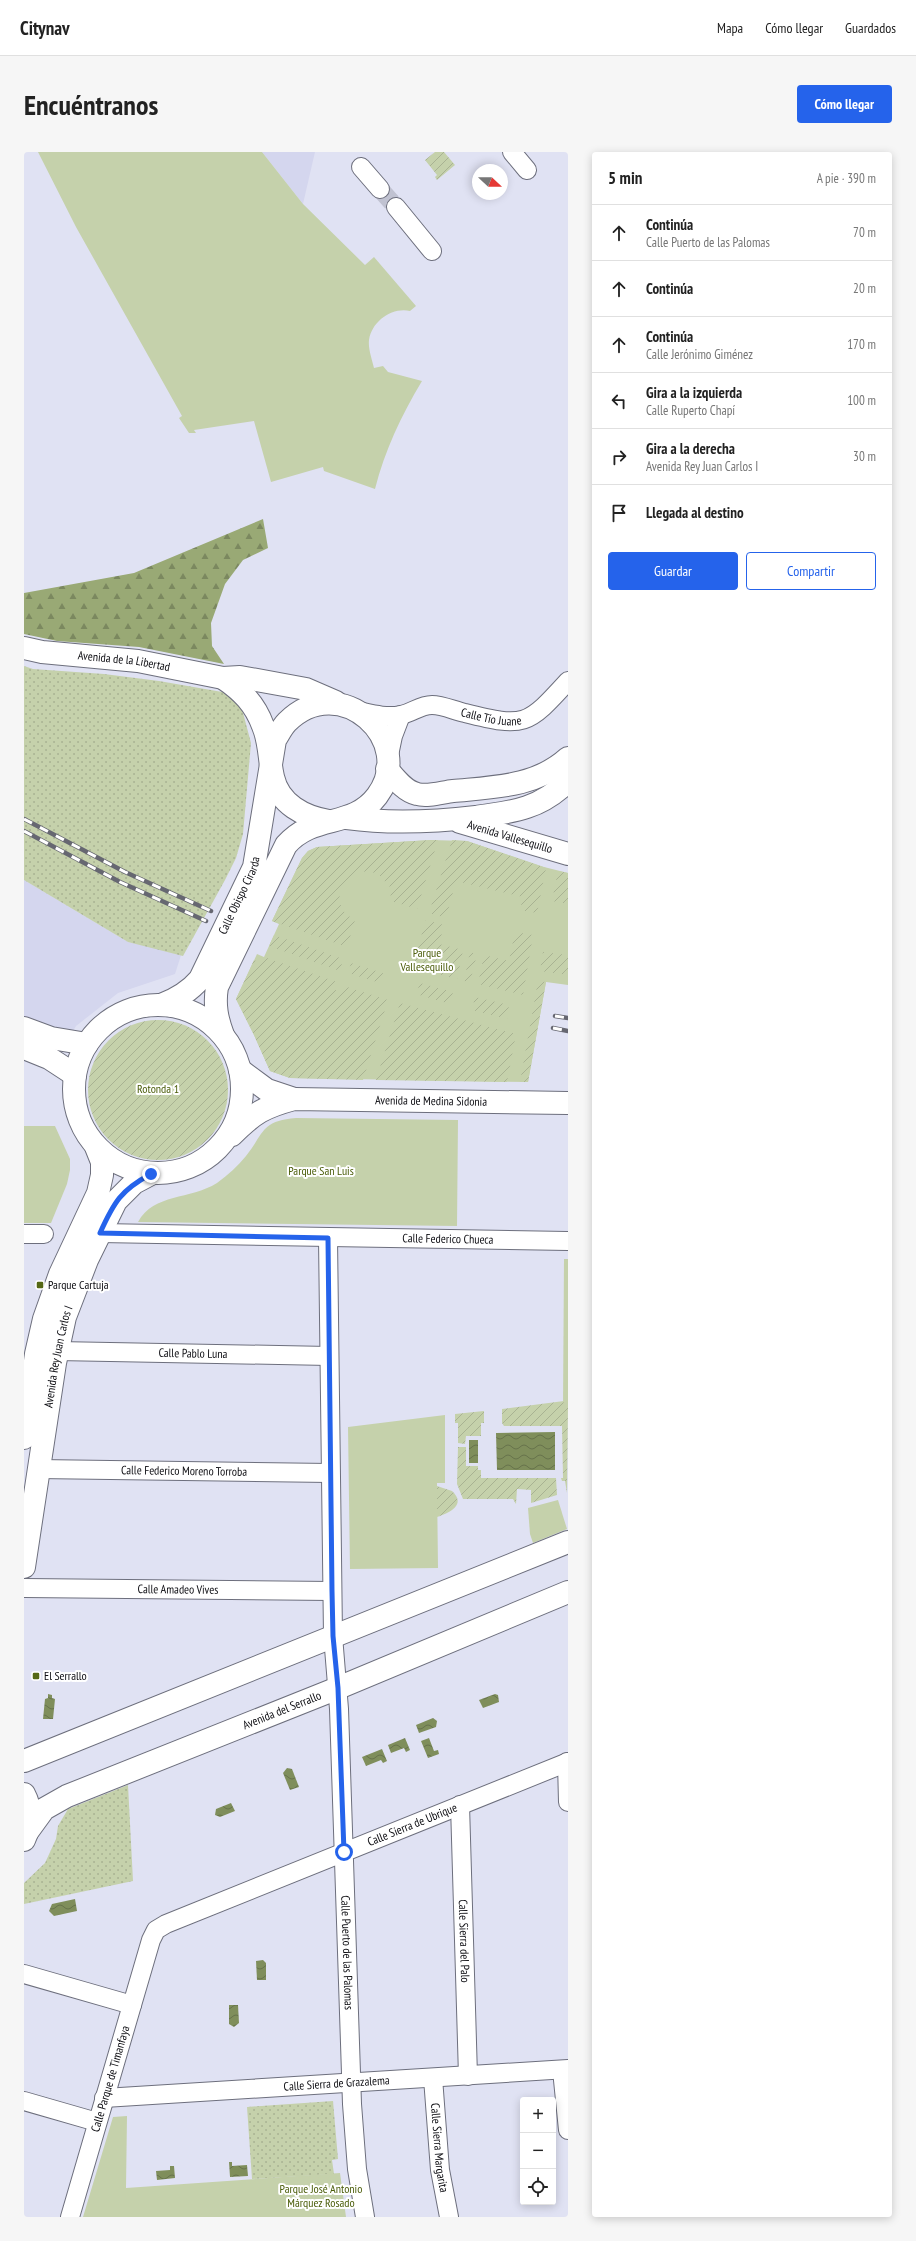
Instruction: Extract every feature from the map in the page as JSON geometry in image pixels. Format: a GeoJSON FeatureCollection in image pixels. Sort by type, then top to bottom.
{"type":"FeatureCollection","features":[{"type":"Feature","properties":{"kind":"main road","name":"Avenida de la Libertad"},"geometry":{"type":"LineString","coordinates":[[24,648],[42,652],[138,661],[223,678],[240,677],[306,689],[349,707]]}},
{"type":"Feature","properties":{"kind":"main road","name":"Avenida de la Libertad"},"geometry":{"type":"LineString","coordinates":[[223,678],[246,695],[255,708],[264,727],[271,759]]}},
{"type":"Feature","properties":{"kind":"main road","name":"Calle Obispo Cirarda"},"geometry":{"type":"LineString","coordinates":[[161,1005],[178,998],[192,989],[200,979],[254,867],[275,740],[286,723],[301,710],[320,704],[349,707],[374,723],[384,740],[387,765],[385,779],[377,796],[364,809],[338,819],[308,827],[294,836],[280,855],[217,987],[215,1001],[217,1018],[223,1035]]}},
{"type":"Feature","properties":{"kind":"main road"},"geometry":{"type":"LineString","coordinates":[[387,765],[409,791],[424,794],[512,786],[536,779],[558,767],[568,758]]}},
{"type":"Feature","properties":{"kind":"main road","name":"Calle Obispo Cirarda"},"geometry":{"type":"LineString","coordinates":[[271,759],[273,778],[281,795],[290,804],[310,818],[382,823],[451,820],[508,813],[528,807],[547,798],[568,781]]}},
{"type":"Feature","properties":{"kind":"main road","name":"Avenida Vallesequillo"},"geometry":{"type":"LineString","coordinates":[[451,820],[568,854]]}},
{"type":"Feature","properties":{"kind":"main road"},"geometry":{"type":"LineString","coordinates":[[161,1005],[178,1007],[195,1013],[210,1023],[223,1035],[234,1052],[240,1070],[242,1090],[240,1109],[233,1127],[222,1144],[202,1161],[196,1164],[178,1171],[151,1174],[131,1170],[112,1160],[96,1147],[85,1131],[77,1113],[74,1094],[75,1074],[79,1058],[87,1044],[101,1027],[119,1014],[139,1007],[161,1005]]}},
{"type":"Feature","properties":{"kind":"main road"},"geometry":{"type":"LineString","coordinates":[[24,1028],[51,1038],[87,1044]]}},
{"type":"Feature","properties":{"kind":"main road"},"geometry":{"type":"LineString","coordinates":[[24,1048],[54,1061],[75,1074]]}},
{"type":"Feature","properties":{"kind":"main road","name":"Avenida de Medina Sidonia"},"geometry":{"type":"LineString","coordinates":[[240,1070],[267,1090],[294,1099]]}},
{"type":"Feature","properties":{"kind":"main road","name":"Avenida de Medina Sidonia"},"geometry":{"type":"LineString","coordinates":[[222,1144],[249,1118],[268,1106],[294,1099],[568,1103]]}},
{"type":"Feature","properties":{"kind":"main road","name":"Avenida Rey Juan Carlos I"},"geometry":{"type":"LineString","coordinates":[[24,1438],[44,1319],[60,1274],[98,1193],[102,1168],[96,1147]]}},
{"type":"Feature","properties":{"kind":"main road","name":"Avenida Rey Juan Carlos I"},"geometry":{"type":"LineString","coordinates":[[24,1567],[38,1469],[39,1353],[65,1317],[75,1288],[116,1201],[134,1183],[151,1174]]}},
{"type":"Feature","properties":{"kind":"main road"},"geometry":{"type":"LineString","coordinates":[[24,1761],[568,1542]]}},
{"type":"Feature","properties":{"kind":"main road","name":"Avenida del Serrallo"},"geometry":{"type":"LineString","coordinates":[[26,1835],[44,1809],[67,1796],[338,1688],[568,1592]]}},
{"type":"Feature","properties":{"kind":"main road"},"geometry":{"type":"LineString","coordinates":[[24,1794],[29,1810],[26,1835]]}},
{"type":"Feature","properties":{"kind":"street"},"geometry":{"type":"LineString","coordinates":[[512,152],[527,170]]}},
{"type":"Feature","properties":{"kind":"street"},"geometry":{"type":"LineString","coordinates":[[361,167],[380,189]]}},
{"type":"Feature","properties":{"kind":"street"},"geometry":{"type":"LineString","coordinates":[[396,207],[432,251]]}},
{"type":"Feature","properties":{"kind":"street","name":"Calle Tío Juane"},"geometry":{"type":"LineString","coordinates":[[349,707],[380,716],[401,715],[418,707],[433,705],[496,721],[511,723],[527,720],[542,710],[568,681]]}},
{"type":"Feature","properties":{"kind":"street"},"geometry":{"type":"LineString","coordinates":[[387,765],[393,736],[401,715]]}},
{"type":"Feature","properties":{"kind":"street","name":"Calle Federico Chueca"},"geometry":{"type":"LineString","coordinates":[[100,1233],[568,1241]]}},
{"type":"Feature","properties":{"kind":"street"},"geometry":{"type":"LineString","coordinates":[[24,1234],[44,1234]]}},
{"type":"Feature","properties":{"kind":"street","name":"Calle Puerto de las Palomas"},"geometry":{"type":"LineString","coordinates":[[328,1238],[333,1636],[338,1688],[351,2084],[357,2169],[365,2217]]}},
{"type":"Feature","properties":{"kind":"street","name":"Calle Pablo Luna"},"geometry":{"type":"LineString","coordinates":[[39,1353],[329,1356]]}},
{"type":"Feature","properties":{"kind":"street","name":"Calle Federico Moreno Torroba"},"geometry":{"type":"LineString","coordinates":[[38,1469],[330,1473]]}},
{"type":"Feature","properties":{"kind":"street","name":"Calle Amadeo Vives"},"geometry":{"type":"LineString","coordinates":[[24,1588],[332,1591]]}},
{"type":"Feature","properties":{"kind":"street"},"geometry":{"type":"LineString","coordinates":[[567,1762],[568,1802]]}},
{"type":"Feature","properties":{"kind":"street","name":"Calle Sierra de Ubrique"},"geometry":{"type":"LineString","coordinates":[[151,1940],[156,1930],[166,1924],[567,1762]]}},
{"type":"Feature","properties":{"kind":"street","name":"Calle Sierra del Palo"},"geometry":{"type":"LineString","coordinates":[[460,1805],[468,2076]]}},
{"type":"Feature","properties":{"kind":"street","name":"Calle Parque de Timanfaya"},"geometry":{"type":"LineString","coordinates":[[70,2217],[151,1940]]}},
{"type":"Feature","properties":{"kind":"street"},"geometry":{"type":"LineString","coordinates":[[24,1974],[132,2006]]}},
{"type":"Feature","properties":{"kind":"street"},"geometry":{"type":"LineString","coordinates":[[565,2070],[568,2130]]}},
{"type":"Feature","properties":{"kind":"street","name":"Calle Sierra de Grazalema"},"geometry":{"type":"LineString","coordinates":[[104,2098],[565,2070]]}},
{"type":"Feature","properties":{"kind":"street","name":"Calle Sierra Margarita"},"geometry":{"type":"LineString","coordinates":[[433,2078],[440,2170],[449,2217]]}},
{"type":"Feature","properties":{"kind":"street"},"geometry":{"type":"LineString","coordinates":[[24,2101],[97,2122]]}},
{"type":"Feature","properties":{"kind":"shaded area"},"geometry":{"type":"Polygon","coordinates":[[[262,152],[315,152],[303,204],[262,152]]]}},
{"type":"Feature","properties":{"kind":"shaded area"},"geometry":{"type":"Polygon","coordinates":[[[24,880],[128,942],[182,952],[175,974],[118,993],[76,1026],[60,1052],[24,1039],[24,880]]]}},
{"type":"Feature","properties":{"kind":"green space"},"geometry":{"type":"Polygon","coordinates":[[[38,152],[262,152],[303,204],[365,265],[374,257],[416,306],[410,311],[403,310],[390,313],[379,321],[374,327],[369,343],[374,368],[383,366],[388,372],[422,381],[394,434],[375,489],[324,471],[323,467],[271,482],[254,421],[194,430],[196,433],[189,433],[179,418],[182,416],[76,227],[38,152]]]}},
{"type":"Feature","properties":{"kind":"green space"},"geometry":{"type":"Polygon","coordinates":[[[435,152],[444,152],[455,165],[437,180],[435,177],[437,175],[425,160],[435,152]]]}},
{"type":"Feature","properties":{"kind":"green space"},"geometry":{"type":"Polygon","coordinates":[[[263,519],[268,548],[243,560],[225,584],[211,623],[212,646],[224,664],[139,647],[57,641],[24,634],[24,593],[134,573],[263,519]]]}},
{"type":"Feature","properties":{"kind":"green space"},"geometry":{"type":"Polygon","coordinates":[[[24,666],[33,669],[104,674],[159,681],[228,693],[242,709],[251,743],[243,834],[236,858],[183,956],[128,942],[24,880],[24,666]]]}},
{"type":"Feature","properties":{"kind":"green space","name":"Parque Vallesequillo"},"geometry":{"type":"Polygon","coordinates":[[[431,840],[467,841],[544,867],[568,873],[568,985],[546,982],[528,1082],[290,1078],[270,1071],[236,999],[257,954],[264,957],[279,924],[272,921],[302,858],[308,851],[317,847],[431,840]]]}},
{"type":"Feature","properties":{"kind":"green space"},"geometry":{"type":"Polygon","coordinates":[[[438,840],[417,909],[391,901],[390,887],[377,873],[359,871],[346,881],[340,895],[340,902],[342,909],[347,915],[355,920],[347,947],[272,921],[302,858],[308,851],[317,847],[438,840]]]}},
{"type":"Feature","properties":{"kind":"green space"},"geometry":{"type":"Polygon","coordinates":[[[452,840],[467,841],[546,868],[537,913],[520,910],[523,897],[456,881],[446,918],[429,913],[452,840]]]}},
{"type":"Feature","properties":{"kind":"green space"},"geometry":{"type":"Polygon","coordinates":[[[558,871],[568,873],[568,904],[552,901],[558,871]]]}},
{"type":"Feature","properties":{"kind":"green space"},"geometry":{"type":"Polygon","coordinates":[[[426,920],[444,925],[439,944],[463,950],[457,979],[412,967],[426,920]]]}},
{"type":"Feature","properties":{"kind":"green space"},"geometry":{"type":"Polygon","coordinates":[[[515,932],[533,935],[523,995],[478,984],[484,955],[509,961],[515,932]]]}},
{"type":"Feature","properties":{"kind":"green space"},"geometry":{"type":"Polygon","coordinates":[[[274,935],[343,959],[340,971],[269,946],[274,935]]]}},
{"type":"Feature","properties":{"kind":"green space"},"geometry":{"type":"Polygon","coordinates":[[[470,952],[477,954],[470,982],[464,981],[470,952]]]}},
{"type":"Feature","properties":{"kind":"green space"},"geometry":{"type":"Polygon","coordinates":[[[543,952],[568,955],[568,975],[540,971],[543,952]]]}},
{"type":"Feature","properties":{"kind":"green space"},"geometry":{"type":"Polygon","coordinates":[[[264,957],[337,982],[335,990],[341,992],[344,986],[388,1000],[363,1080],[290,1078],[270,1071],[236,999],[254,960],[261,963],[264,957]]]}},
{"type":"Feature","properties":{"kind":"green space"},"geometry":{"type":"Polygon","coordinates":[[[351,963],[383,973],[380,983],[348,973],[351,963]]]}},
{"type":"Feature","properties":{"kind":"green space"},"geometry":{"type":"Polygon","coordinates":[[[538,981],[546,982],[528,1082],[520,1082],[538,981]]]}},
{"type":"Feature","properties":{"kind":"green space"},"geometry":{"type":"Polygon","coordinates":[[[420,983],[453,992],[450,1004],[416,994],[420,983]]]}},
{"type":"Feature","properties":{"kind":"green space"},"geometry":{"type":"Polygon","coordinates":[[[475,997],[509,1005],[507,1019],[472,1010],[475,997]]]}},
{"type":"Feature","properties":{"kind":"green space"},"geometry":{"type":"Polygon","coordinates":[[[400,1003],[516,1034],[507,1082],[376,1080],[400,1003]]]}},
{"type":"Feature","properties":{"kind":"green space","name":"Rotonda 1"},"geometry":{"type":"Polygon","coordinates":[[[165,1020],[185,1025],[208,1040],[223,1063],[227,1076],[227,1104],[223,1117],[208,1140],[185,1155],[172,1159],[151,1160],[131,1155],[108,1140],[93,1117],[89,1104],[88,1083],[93,1063],[108,1040],[131,1025],[144,1021],[165,1020]]]}},
{"type":"Feature","properties":{"kind":"green space","name":"Parque San Luis"},"geometry":{"type":"Polygon","coordinates":[[[296,1118],[458,1120],[457,1226],[138,1222],[153,1206],[163,1201],[196,1192],[217,1183],[240,1163],[265,1129],[276,1122],[296,1118]]]}},
{"type":"Feature","properties":{"kind":"green space"},"geometry":{"type":"Polygon","coordinates":[[[24,1126],[55,1126],[70,1159],[70,1170],[67,1184],[51,1223],[24,1223],[24,1126]]]}},
{"type":"Feature","properties":{"kind":"green space"},"geometry":{"type":"Polygon","coordinates":[[[564,1259],[568,1259],[568,1405],[563,1405],[564,1259]]]}},
{"type":"Feature","properties":{"kind":"green space"},"geometry":{"type":"Polygon","coordinates":[[[564,1401],[563,1405],[568,1405],[567,1493],[565,1481],[562,1481],[561,1478],[563,1478],[562,1426],[504,1426],[502,1423],[502,1409],[564,1401]]]}},
{"type":"Feature","properties":{"kind":"green space"},"geometry":{"type":"Polygon","coordinates":[[[484,1411],[484,1423],[481,1423],[481,1436],[466,1436],[465,1444],[458,1443],[458,1423],[455,1423],[455,1414],[484,1411]]]}},
{"type":"Feature","properties":{"kind":"green space"},"geometry":{"type":"Polygon","coordinates":[[[445,1415],[445,1483],[437,1483],[438,1568],[350,1569],[348,1427],[445,1415]]]}},
{"type":"Feature","properties":{"kind":"green space"},"geometry":{"type":"Polygon","coordinates":[[[458,1447],[466,1447],[466,1466],[478,1466],[478,1470],[481,1470],[481,1478],[556,1478],[557,1495],[531,1503],[531,1490],[517,1489],[516,1504],[513,1499],[463,1499],[457,1484],[458,1447]]]}},
{"type":"Feature","properties":{"kind":"green space"},"geometry":{"type":"Polygon","coordinates":[[[437,1486],[452,1491],[458,1500],[455,1508],[437,1517],[437,1486]]]}},
{"type":"Feature","properties":{"kind":"green space"},"geometry":{"type":"Polygon","coordinates":[[[558,1500],[567,1529],[533,1543],[530,1534],[528,1508],[558,1500]]]}},
{"type":"Feature","properties":{"kind":"green space"},"geometry":{"type":"Polygon","coordinates":[[[128,1785],[133,1881],[24,1904],[24,1883],[45,1863],[56,1839],[58,1826],[68,1809],[128,1785]]]}},
{"type":"Feature","properties":{"kind":"green space"},"geometry":{"type":"Polygon","coordinates":[[[333,2101],[338,2159],[332,2160],[334,2174],[252,2179],[247,2107],[333,2101]]]}},
{"type":"Feature","properties":{"kind":"green space","name":"Parque José Antonio Márquez Rosado"},"geometry":{"type":"Polygon","coordinates":[[[127,2116],[126,2188],[340,2173],[346,2217],[83,2217],[113,2117],[127,2116]]]}},
{"type":"Feature","properties":{"kind":"water"},"geometry":{"type":"Polygon","coordinates":[[[555,1432],[555,1470],[497,1470],[496,1433],[555,1432]]]}},
{"type":"Feature","properties":{"kind":"water"},"geometry":{"type":"Polygon","coordinates":[[[469,1440],[478,1440],[478,1463],[469,1463],[469,1440]]]}},
{"type":"Feature","properties":{"kind":"water"},"geometry":{"type":"Polygon","coordinates":[[[48,1694],[52,1695],[52,1698],[55,1699],[53,1719],[43,1719],[45,1699],[48,1698],[48,1694]]]}},
{"type":"Feature","properties":{"kind":"water"},"geometry":{"type":"Polygon","coordinates":[[[495,1694],[498,1695],[499,1702],[483,1708],[479,1700],[495,1694]]]}},
{"type":"Feature","properties":{"kind":"water"},"geometry":{"type":"Polygon","coordinates":[[[433,1718],[437,1721],[436,1727],[419,1733],[416,1725],[433,1718]]]}},
{"type":"Feature","properties":{"kind":"water"},"geometry":{"type":"Polygon","coordinates":[[[405,1738],[410,1750],[406,1752],[404,1748],[391,1753],[388,1745],[405,1738]]]}},
{"type":"Feature","properties":{"kind":"water"},"geometry":{"type":"Polygon","coordinates":[[[429,1738],[434,1751],[438,1750],[439,1754],[428,1758],[421,1741],[429,1738]]]}},
{"type":"Feature","properties":{"kind":"water"},"geometry":{"type":"Polygon","coordinates":[[[382,1749],[387,1761],[383,1763],[381,1760],[366,1766],[362,1757],[382,1749]]]}},
{"type":"Feature","properties":{"kind":"water"},"geometry":{"type":"Polygon","coordinates":[[[287,1768],[292,1769],[299,1787],[290,1790],[283,1773],[287,1768]]]}},
{"type":"Feature","properties":{"kind":"water"},"geometry":{"type":"Polygon","coordinates":[[[231,1803],[235,1811],[220,1817],[215,1815],[216,1809],[231,1803]]]}},
{"type":"Feature","properties":{"kind":"water"},"geometry":{"type":"Polygon","coordinates":[[[75,1899],[77,1911],[54,1916],[49,1911],[52,1904],[75,1899]]]}},
{"type":"Feature","properties":{"kind":"water"},"geometry":{"type":"Polygon","coordinates":[[[263,1960],[266,1963],[266,1980],[257,1980],[256,1961],[263,1960]]]}},
{"type":"Feature","properties":{"kind":"water"},"geometry":{"type":"Polygon","coordinates":[[[229,2005],[238,2005],[239,2023],[234,2027],[229,2024],[229,2005]]]}},
{"type":"Feature","properties":{"kind":"water"},"geometry":{"type":"Polygon","coordinates":[[[229,2162],[232,2162],[232,2166],[247,2165],[248,2176],[230,2177],[229,2162]]]}},
{"type":"Feature","properties":{"kind":"water"},"geometry":{"type":"Polygon","coordinates":[[[170,2166],[174,2166],[175,2178],[157,2180],[156,2171],[170,2170],[170,2166]]]}},
{"type":"Feature","properties":{"kind":"tunnel"},"geometry":{"type":"LineString","coordinates":[[380,189],[396,207]]}},
{"type":"Feature","properties":{"kind":"railway"},"geometry":{"type":"LineString","coordinates":[[24,819],[125,872],[211,911]]}},
{"type":"Feature","properties":{"kind":"railway"},"geometry":{"type":"LineString","coordinates":[[24,831],[120,882],[206,921]]}},
{"type":"Feature","properties":{"kind":"railway"},"geometry":{"type":"LineString","coordinates":[[555,1016],[568,1018]]}},
{"type":"Feature","properties":{"kind":"railway"},"geometry":{"type":"LineString","coordinates":[[553,1028],[568,1031]]}},
{"type":"Feature","properties":{"kind":"place","name":"Parque Cartuja"},"geometry":{"type":"Point","coordinates":[40,1285]}},
{"type":"Feature","properties":{"kind":"place","name":"El Serrallo"},"geometry":{"type":"Point","coordinates":[36,1676]}},
{"type":"Feature","properties":{"kind":"route"},"geometry":{"type":"LineString","coordinates":[[151,1174],[134,1183],[116,1201],[100,1233],[328,1238],[333,1636],[338,1688],[344,1852]]}}]}
